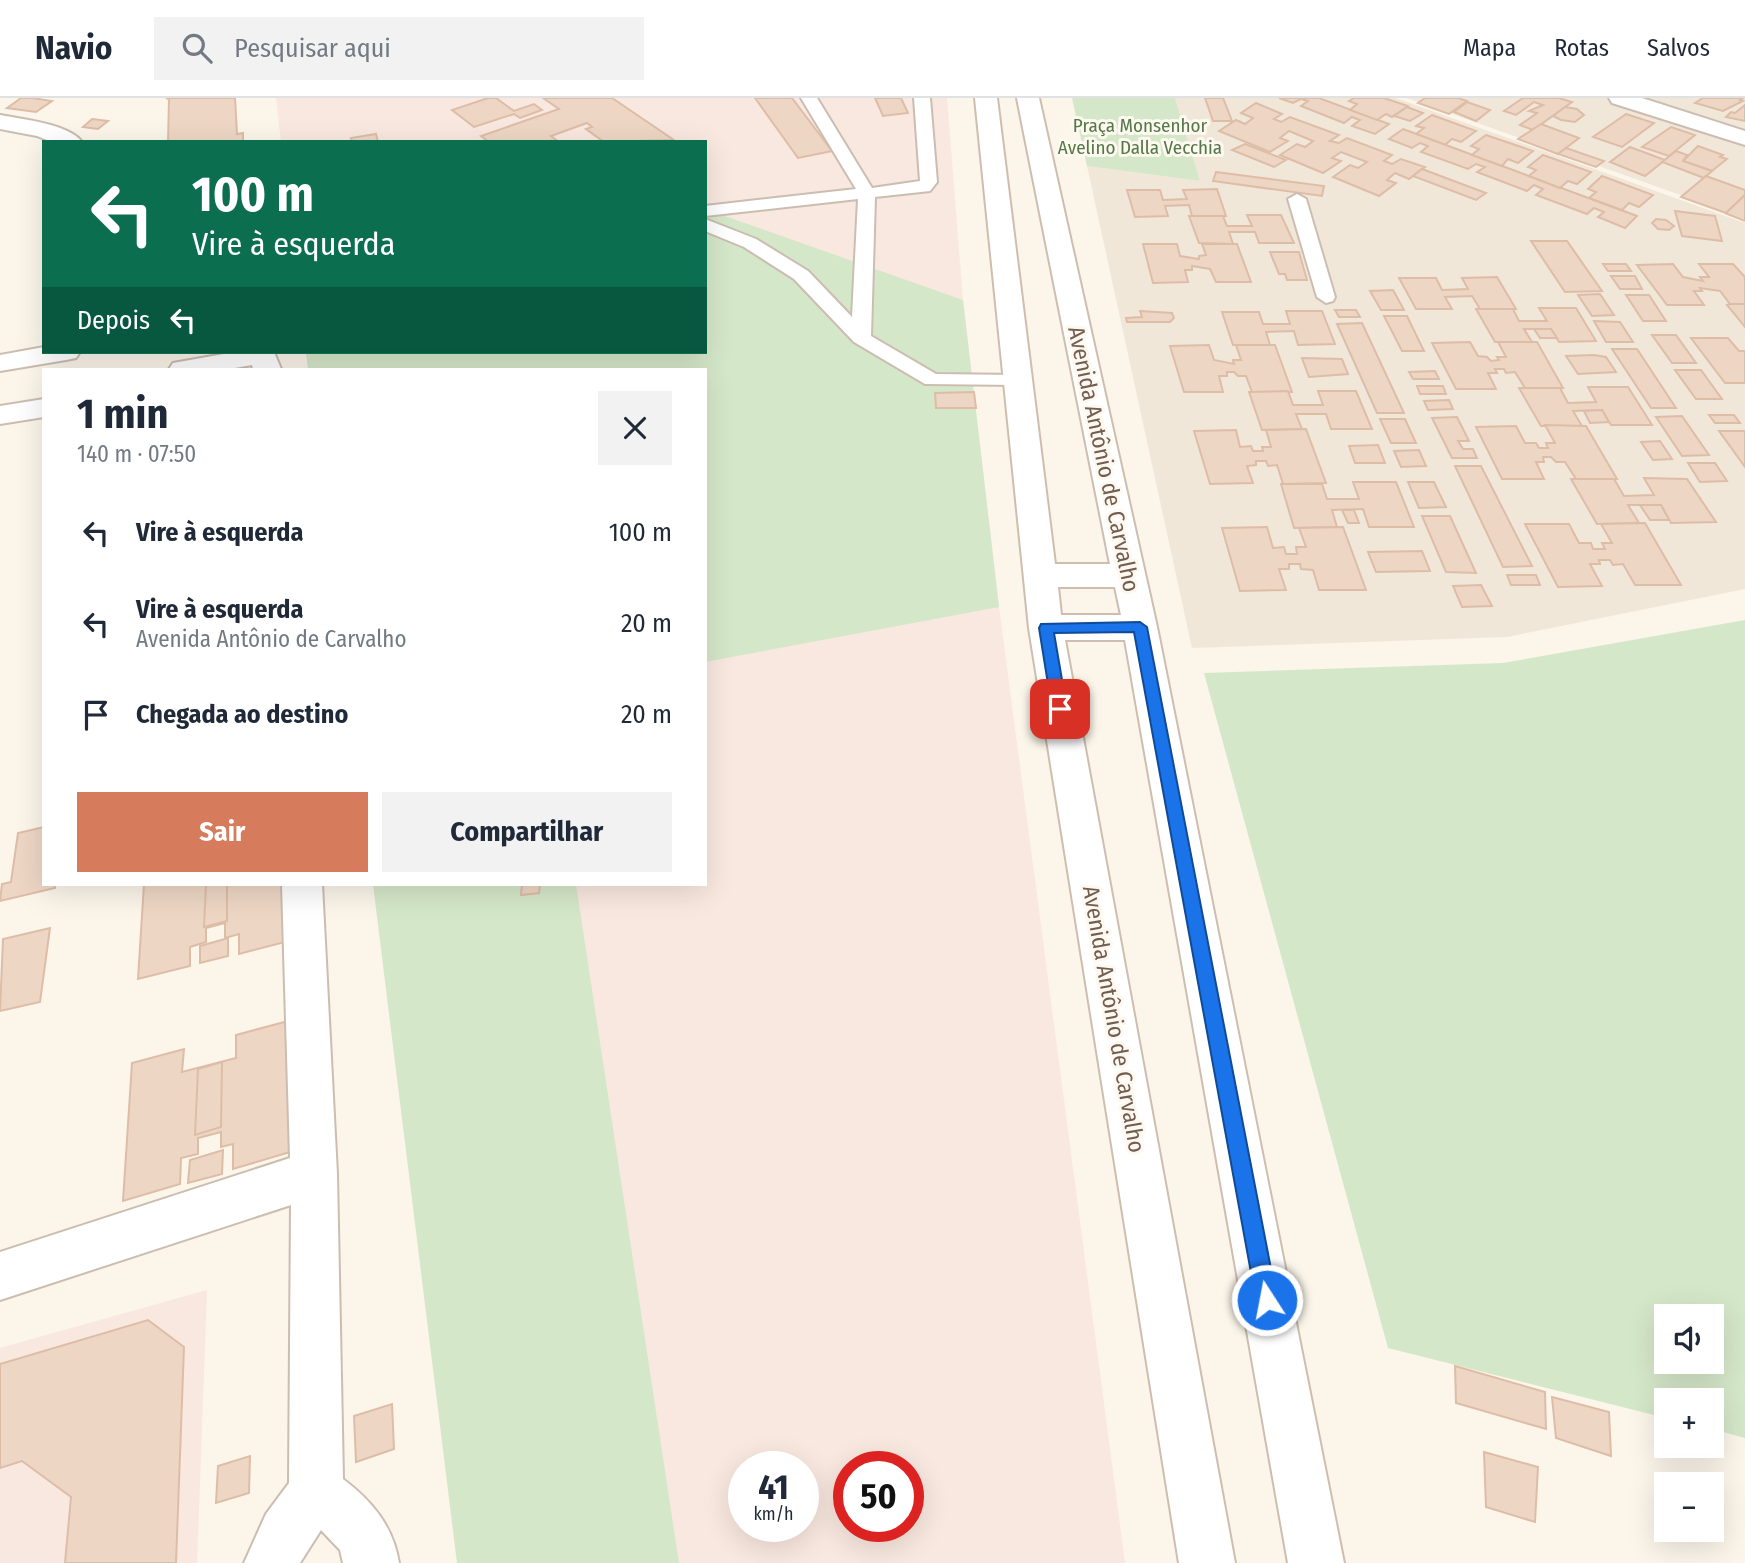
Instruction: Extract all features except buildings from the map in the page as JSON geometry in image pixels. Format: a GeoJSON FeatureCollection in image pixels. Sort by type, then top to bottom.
{"type":"FeatureCollection","features":[{"type":"Feature","properties":{"kind":"main road","name":"Avenida Antônio de Carvalho"},"geometry":{"type":"LineString","coordinates":[[986,98],[1046,628],[1207,1563]]}},
{"type":"Feature","properties":{"kind":"main road","name":"Avenida Antônio de Carvalho"},"geometry":{"type":"LineString","coordinates":[[1028,98],[1140,627],[1316,1563]]}},
{"type":"Feature","properties":{"kind":"main road"},"geometry":{"type":"LineString","coordinates":[[1620,98],[1745,138]]}},
{"type":"Feature","properties":{"kind":"main road"},"geometry":{"type":"LineString","coordinates":[[0,122],[43,130],[66,140]]}},
{"type":"Feature","properties":{"kind":"main road"},"geometry":{"type":"LineString","coordinates":[[0,363],[54,354]]}},
{"type":"Feature","properties":{"kind":"main road"},"geometry":{"type":"LineString","coordinates":[[189,368],[258,356],[264,358],[267,368]]}},
{"type":"Feature","properties":{"kind":"main road"},"geometry":{"type":"LineString","coordinates":[[0,415],[42,408]]}},
{"type":"Feature","properties":{"kind":"main road"},"geometry":{"type":"LineString","coordinates":[[1039,576],[1129,575]]}},
{"type":"Feature","properties":{"kind":"main road"},"geometry":{"type":"LineString","coordinates":[[1046,628],[1140,627]]}},
{"type":"Feature","properties":{"kind":"main road"},"geometry":{"type":"LineString","coordinates":[[272,1563],[285,1532],[316,1492],[314,1174],[302,886]]}},
{"type":"Feature","properties":{"kind":"main road"},"geometry":{"type":"LineString","coordinates":[[0,1276],[314,1174]]}},
{"type":"Feature","properties":{"kind":"main road"},"geometry":{"type":"LineString","coordinates":[[316,1492],[348,1516],[371,1550],[371,1563]]}},
{"type":"Feature","properties":{"kind":"lane"},"geometry":{"type":"LineString","coordinates":[[809,98],[867,194],[861,338]]}},
{"type":"Feature","properties":{"kind":"lane"},"geometry":{"type":"LineString","coordinates":[[707,211],[928,185],[922,98]]}},
{"type":"Feature","properties":{"kind":"lane"},"geometry":{"type":"LineString","coordinates":[[1297,199],[1326,297]]}},
{"type":"Feature","properties":{"kind":"lane"},"geometry":{"type":"LineString","coordinates":[[707,224],[750,243],[802,275],[861,338],[932,380],[1018,381]]}},
{"type":"Feature","properties":{"kind":"shaded area"},"geometry":{"type":"Polygon","coordinates":[[[276,98],[947,98],[963,300],[999,607],[1125,1563],[458,1563],[373,886],[707,886],[707,368],[308,368],[306,354],[707,354],[707,140],[281,140],[276,98]]]}},
{"type":"Feature","properties":{"kind":"shaded area"},"geometry":{"type":"Polygon","coordinates":[[[1175,98],[1396,98],[1745,223],[1745,589],[1507,637],[1192,648],[1087,166],[1200,181],[1175,98]]]}},
{"type":"Feature","properties":{"kind":"shaded area"},"geometry":{"type":"Polygon","coordinates":[[[1407,98],[1745,98],[1745,218],[1407,98]]]}},
{"type":"Feature","properties":{"kind":"shaded area"},"geometry":{"type":"Polygon","coordinates":[[[207,1290],[197,1563],[0,1563],[0,1348],[207,1290]]]}},
{"type":"Feature","properties":{"kind":"green space","name":"Praça Monsenhor Avelino Dalla Vecchia"},"geometry":{"type":"Polygon","coordinates":[[[1072,98],[1175,98],[1200,181],[1087,166],[1072,98]]]}},
{"type":"Feature","properties":{"kind":"green space"},"geometry":{"type":"Polygon","coordinates":[[[707,210],[963,300],[999,607],[707,662],[707,368],[308,368],[306,354],[707,354],[707,210]]]}},
{"type":"Feature","properties":{"kind":"green space"},"geometry":{"type":"Polygon","coordinates":[[[1745,620],[1745,1438],[1724,1432],[1724,1388],[1654,1388],[1654,1415],[1388,1348],[1204,673],[1503,663],[1745,620]]]}},
{"type":"Feature","properties":{"kind":"green space"},"geometry":{"type":"Polygon","coordinates":[[[373,886],[576,886],[679,1563],[457,1563],[373,886]]]}},
{"type":"Feature","properties":{"kind":"route"},"geometry":{"type":"LineString","coordinates":[[1060,709],[1046,628],[1140,627],[1267,1300]]}}]}
